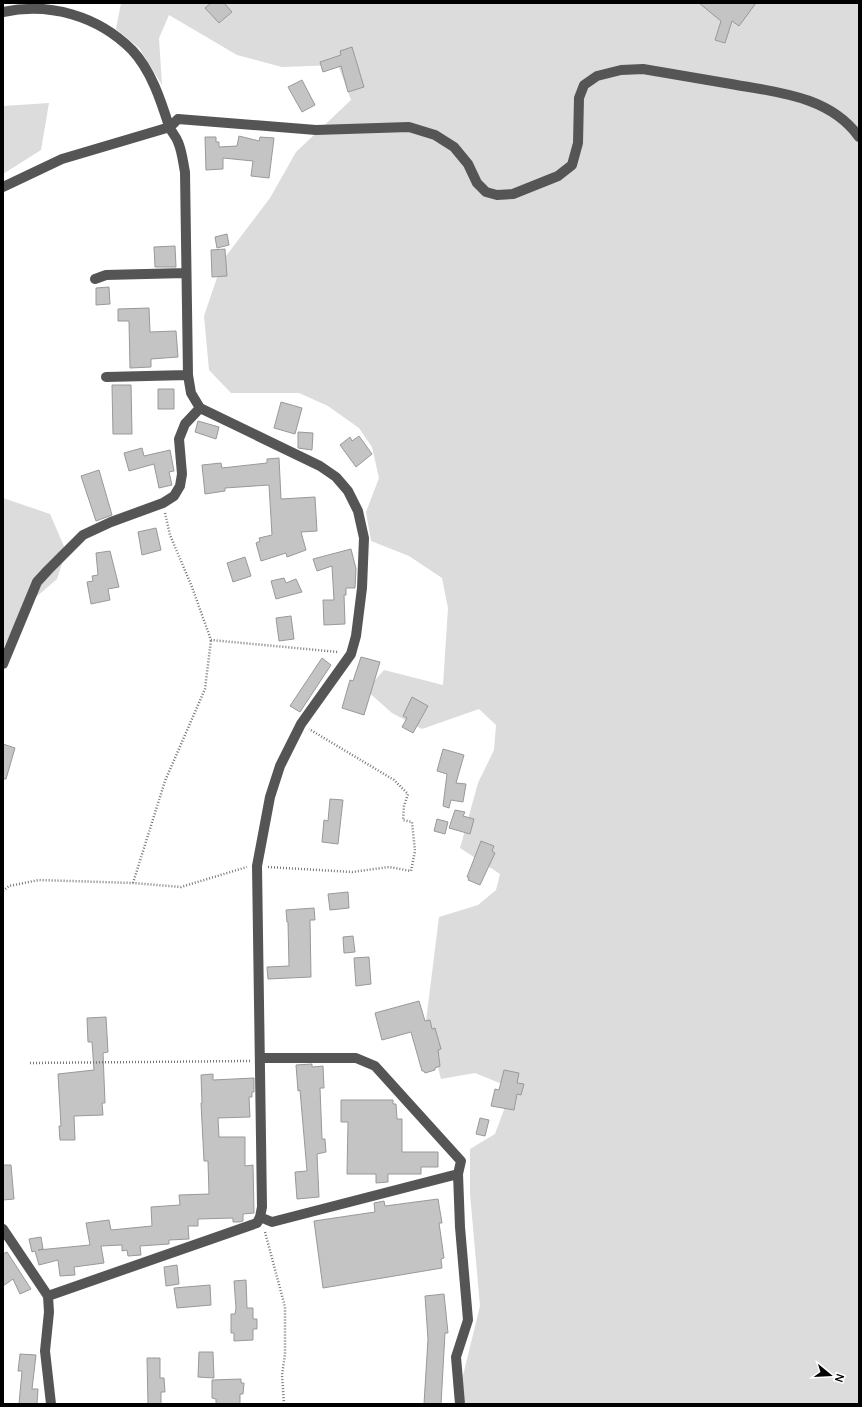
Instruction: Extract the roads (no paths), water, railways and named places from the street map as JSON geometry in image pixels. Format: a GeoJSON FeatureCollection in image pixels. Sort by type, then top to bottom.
{"type":"FeatureCollection","features":[{"type":"Feature","properties":{"kind":"street"},"geometry":{"type":"LineString","coordinates":[[3,12],[20,8],[41,8],[99,24],[132,50],[144,67],[178,142],[185,172],[188,376],[191,393],[200,408],[320,466],[336,477],[348,491],[358,511],[364,538],[362,588],[356,636],[351,654],[301,724],[280,766],[270,797],[257,866],[262,1207],[258,1220]]}},
{"type":"Feature","properties":{"kind":"street"},"geometry":{"type":"LineString","coordinates":[[3,187],[62,159],[170,127],[178,119],[316,130],[409,127],[435,135],[454,147],[468,164],[476,183],[486,192],[497,195],[513,194],[558,176],[572,165],[578,143],[579,98],[584,86],[597,76],[621,70],[643,70],[781,92],[804,98],[821,105],[837,115],[854,130],[859,137]]}},
{"type":"Feature","properties":{"kind":"street"},"geometry":{"type":"LineString","coordinates":[[95,279],[106,275],[186,273]]}},
{"type":"Feature","properties":{"kind":"street"},"geometry":{"type":"LineString","coordinates":[[106,377],[188,376]]}},
{"type":"Feature","properties":{"kind":"street"},"geometry":{"type":"LineString","coordinates":[[3,664],[37,582],[83,535],[111,522],[163,503],[174,496],[180,486],[182,474],[179,439],[185,424],[200,408]]}},
{"type":"Feature","properties":{"kind":"street"},"geometry":{"type":"LineString","coordinates":[[260,1060],[356,1058],[374,1066],[461,1161],[458,1174],[460,1227],[468,1320],[456,1357],[460,1404]]}},
{"type":"Feature","properties":{"kind":"street"},"geometry":{"type":"LineString","coordinates":[[48,1296],[258,1220],[272,1222],[458,1174]]}},
{"type":"Feature","properties":{"kind":"street"},"geometry":{"type":"LineString","coordinates":[[3,1229],[48,1296],[45,1351],[51,1404]]}}]}
